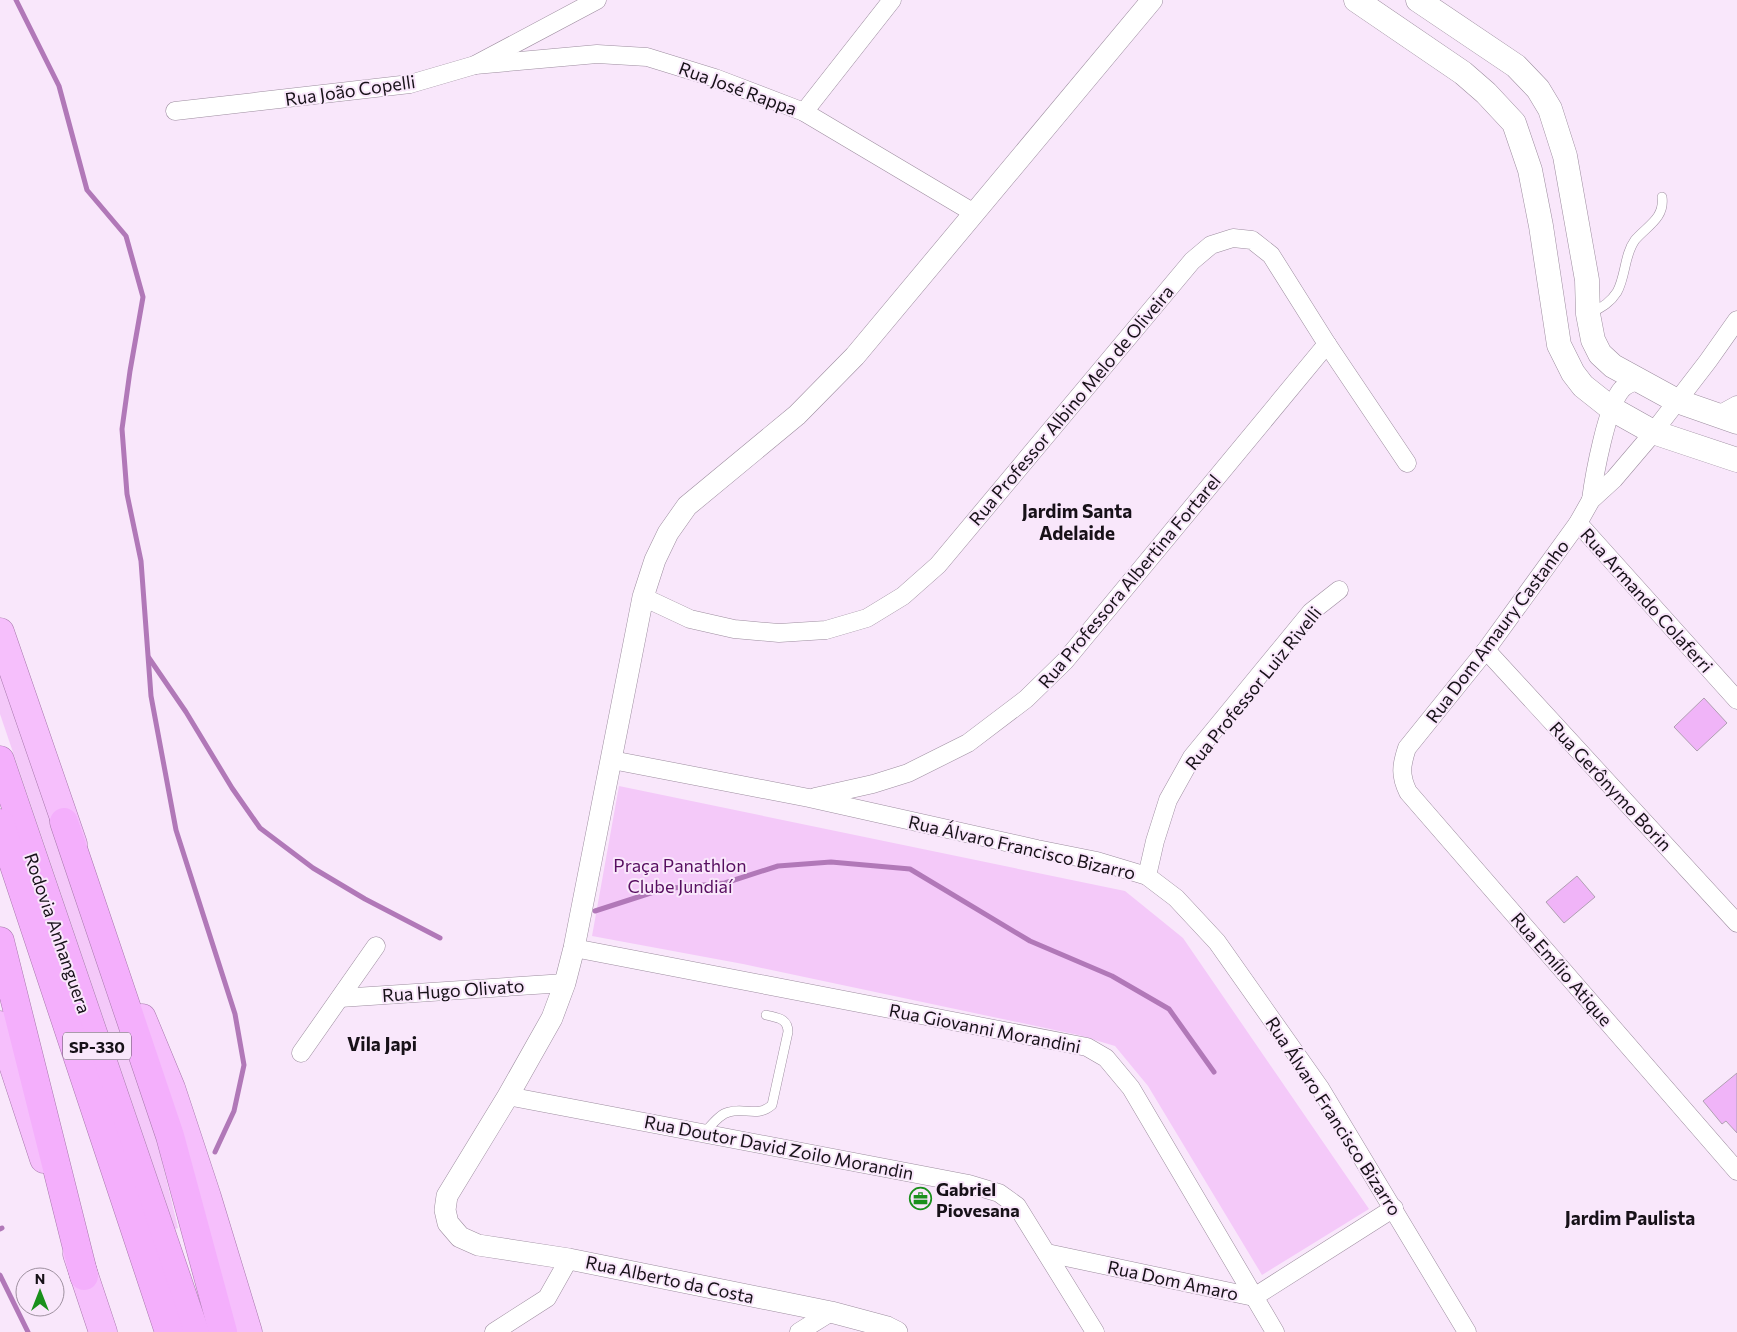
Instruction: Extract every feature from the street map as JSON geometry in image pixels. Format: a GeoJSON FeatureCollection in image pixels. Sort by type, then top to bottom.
{"type":"FeatureCollection","features":[{"type":"Feature","properties":{"kind":"highway"},"geometry":{"type":"LineString","coordinates":[[0,632],[170,1136],[223,1332]]}},
{"type":"Feature","properties":{"kind":"highway","name":"Rodovia Anhanguera"},"geometry":{"type":"LineString","coordinates":[[0,760],[195,1332]]}},
{"type":"Feature","properties":{"kind":"highway","name":"Rodovia Anhanguera"},"geometry":{"type":"LineString","coordinates":[[0,822],[169,1332]]}},
{"type":"Feature","properties":{"kind":"highway"},"geometry":{"type":"LineString","coordinates":[[64,822],[171,1088],[207,1197],[248,1332]]}},
{"type":"Feature","properties":{"kind":"highway"},"geometry":{"type":"LineString","coordinates":[[0,941],[48,1139],[84,1276]]}},
{"type":"Feature","properties":{"kind":"highway"},"geometry":{"type":"LineString","coordinates":[[0,1025],[104,1332]]}},
{"type":"Feature","properties":{"kind":"main road"},"geometry":{"type":"LineString","coordinates":[[1356,0],[1463,73],[1486,93],[1514,123],[1532,180],[1559,345],[1573,373],[1583,386],[1612,409],[1653,432],[1737,460]]}},
{"type":"Feature","properties":{"kind":"main road"},"geometry":{"type":"LineString","coordinates":[[1418,0],[1516,66],[1538,89],[1550,109],[1565,156],[1587,280],[1588,314],[1593,340],[1600,354],[1613,366],[1677,401],[1730,414]]}},
{"type":"Feature","properties":{"kind":"street","name":"Rua João Copelli"},"geometry":{"type":"LineString","coordinates":[[175,111],[410,84],[475,65],[597,0]]}},
{"type":"Feature","properties":{"kind":"street"},"geometry":{"type":"LineString","coordinates":[[804,112],[892,0]]}},
{"type":"Feature","properties":{"kind":"street"},"geometry":{"type":"LineString","coordinates":[[508,1096],[552,1018],[565,983],[574,948],[643,598],[655,560],[668,533],[687,506],[804,408],[855,356],[1152,0]]}},
{"type":"Feature","properties":{"kind":"street","name":"Rua José Rappa"},"geometry":{"type":"LineString","coordinates":[[475,65],[597,54],[647,57],[715,78],[804,112],[974,213]]}},
{"type":"Feature","properties":{"kind":"street","name":"Rua Professor Albino Melo de Oliveira"},"geometry":{"type":"LineString","coordinates":[[643,598],[690,619],[734,629],[779,633],[826,630],[867,618],[903,596],[938,565],[1192,261],[1211,244],[1233,238],[1252,240],[1271,255],[1327,344],[1407,463]]}},
{"type":"Feature","properties":{"kind":"street","name":"Rua Dom Amaury Castanho"},"geometry":{"type":"LineString","coordinates":[[1403,762],[1408,748],[1486,650],[1578,523],[1591,500],[1614,479],[1653,432],[1737,320]]}},
{"type":"Feature","properties":{"kind":"street","name":"Rua Professora Albertina Fortarel"},"geometry":{"type":"LineString","coordinates":[[809,798],[873,784],[908,773],[968,743],[1026,700],[1065,661],[1327,344]]}},
{"type":"Feature","properties":{"kind":"street","name":"Rua Dom Amaury Castanho"},"geometry":{"type":"LineString","coordinates":[[1591,500],[1595,472],[1612,409],[1619,392],[1624,387],[1639,381]]}},
{"type":"Feature","properties":{"kind":"street","name":"Rua Armando Colaferri"},"geometry":{"type":"LineString","coordinates":[[1578,523],[1737,700]]}},
{"type":"Feature","properties":{"kind":"street","name":"Rua Professor Luiz Rivelli"},"geometry":{"type":"LineString","coordinates":[[1147,876],[1154,841],[1168,800],[1192,757],[1311,612],[1339,590]]}},
{"type":"Feature","properties":{"kind":"street","name":"Rua Gerônymo Borin"},"geometry":{"type":"LineString","coordinates":[[1486,650],[1737,923]]}},
{"type":"Feature","properties":{"kind":"street","name":"Rua Álvaro Francisco Bizarro"},"geometry":{"type":"LineString","coordinates":[[612,760],[809,798],[1097,861],[1147,876],[1176,898],[1217,942],[1320,1088],[1467,1332]]}},
{"type":"Feature","properties":{"kind":"street","name":"Rua Emílio Atique"},"geometry":{"type":"LineString","coordinates":[[1403,762],[1402,778],[1408,792],[1737,1171]]}},
{"type":"Feature","properties":{"kind":"street"},"geometry":{"type":"LineString","coordinates":[[302,1053],[376,946]]}},
{"type":"Feature","properties":{"kind":"street","name":"Rua Giovanni Morandini"},"geometry":{"type":"LineString","coordinates":[[574,948],[1088,1047],[1106,1058],[1131,1088],[1275,1332]]}},
{"type":"Feature","properties":{"kind":"street","name":"Rua Hugo Olivato"},"geometry":{"type":"LineString","coordinates":[[340,998],[565,983]]}},
{"type":"Feature","properties":{"kind":"street","name":"Rua Doutor David Zoilo Morandin"},"geometry":{"type":"LineString","coordinates":[[508,1096],[969,1184],[999,1193],[1017,1206],[1095,1332]]}},
{"type":"Feature","properties":{"kind":"street","name":"Rua Alberto da Costa"},"geometry":{"type":"LineString","coordinates":[[508,1096],[447,1196],[445,1210],[448,1223],[460,1237],[478,1244],[569,1259],[831,1312],[887,1327],[897,1332]]}},
{"type":"Feature","properties":{"kind":"street","name":"Rua Dom Amaro"},"geometry":{"type":"LineString","coordinates":[[1047,1253],[1254,1297],[1394,1208]]}},
{"type":"Feature","properties":{"kind":"street"},"geometry":{"type":"LineString","coordinates":[[494,1332],[547,1298],[569,1259]]}},
{"type":"Feature","properties":{"kind":"street"},"geometry":{"type":"LineString","coordinates":[[799,1332],[831,1312]]}},
{"type":"Feature","properties":{"kind":"lane"},"geometry":{"type":"LineString","coordinates":[[1588,314],[1608,305],[1618,290],[1634,241],[1658,218],[1662,210],[1662,197]]}},
{"type":"Feature","properties":{"kind":"lane"},"geometry":{"type":"LineString","coordinates":[[704,1133],[719,1117],[728,1112],[759,1112],[766,1110],[772,1105],[781,1070],[788,1026],[782,1019],[766,1015]]}},
{"type":"Feature","properties":{"kind":"green space"},"geometry":{"type":"Polygon","coordinates":[[[0,671],[146,1095],[178,1228],[175,1229],[0,714],[0,671]]]}},
{"type":"Feature","properties":{"kind":"green space","name":"Praça Panathlon Clube Jundiaí"},"geometry":{"type":"Polygon","coordinates":[[[619,786],[1125,891],[1183,938],[1369,1209],[1262,1275],[1148,1086],[1115,1046],[1078,1035],[743,964],[592,936],[619,786]]]}},
{"type":"Feature","properties":{"kind":"building"},"geometry":{"type":"Polygon","coordinates":[[[1704,698],[1727,723],[1697,751],[1674,727],[1704,698]]]}},
{"type":"Feature","properties":{"kind":"building"},"geometry":{"type":"Polygon","coordinates":[[[1577,876],[1595,897],[1564,923],[1546,902],[1577,876]]]}},
{"type":"Feature","properties":{"kind":"building"},"geometry":{"type":"Polygon","coordinates":[[[1737,1073],[1737,1133],[1726,1121],[1722,1124],[1703,1101],[1737,1073]]]}},
{"type":"Feature","properties":{"kind":"waterway"},"geometry":{"type":"LineString","coordinates":[[16,0],[59,86],[87,190],[126,236],[143,297],[122,429],[127,494],[141,561],[151,696],[176,830],[235,1014],[244,1065],[234,1111],[215,1152]]}},
{"type":"Feature","properties":{"kind":"waterway"},"geometry":{"type":"LineString","coordinates":[[149,658],[186,712],[232,788],[260,828],[313,868],[365,899],[440,938]]}},
{"type":"Feature","properties":{"kind":"waterway"},"geometry":{"type":"LineString","coordinates":[[595,911],[663,889],[725,883],[778,866],[831,862],[910,869],[1030,941],[1112,976],[1169,1009],[1214,1072]]}},
{"type":"Feature","properties":{"kind":"waterway"},"geometry":{"type":"LineString","coordinates":[[0,1275],[28,1332]]}},
{"type":"Feature","properties":{"kind":"place","name":"Gabriel Piovesana"},"geometry":{"type":"Point","coordinates":[920,1199]}},
{"type":"Feature","properties":{"kind":"district","name":"Jardim Santa Adelaide"},"geometry":{"type":"Point","coordinates":[1077,521]}},
{"type":"Feature","properties":{"kind":"district","name":"Vila Japi"},"geometry":{"type":"Point","coordinates":[382,1043]}},
{"type":"Feature","properties":{"kind":"district","name":"Jardim Paulista"},"geometry":{"type":"Point","coordinates":[1630,1217]}}]}
